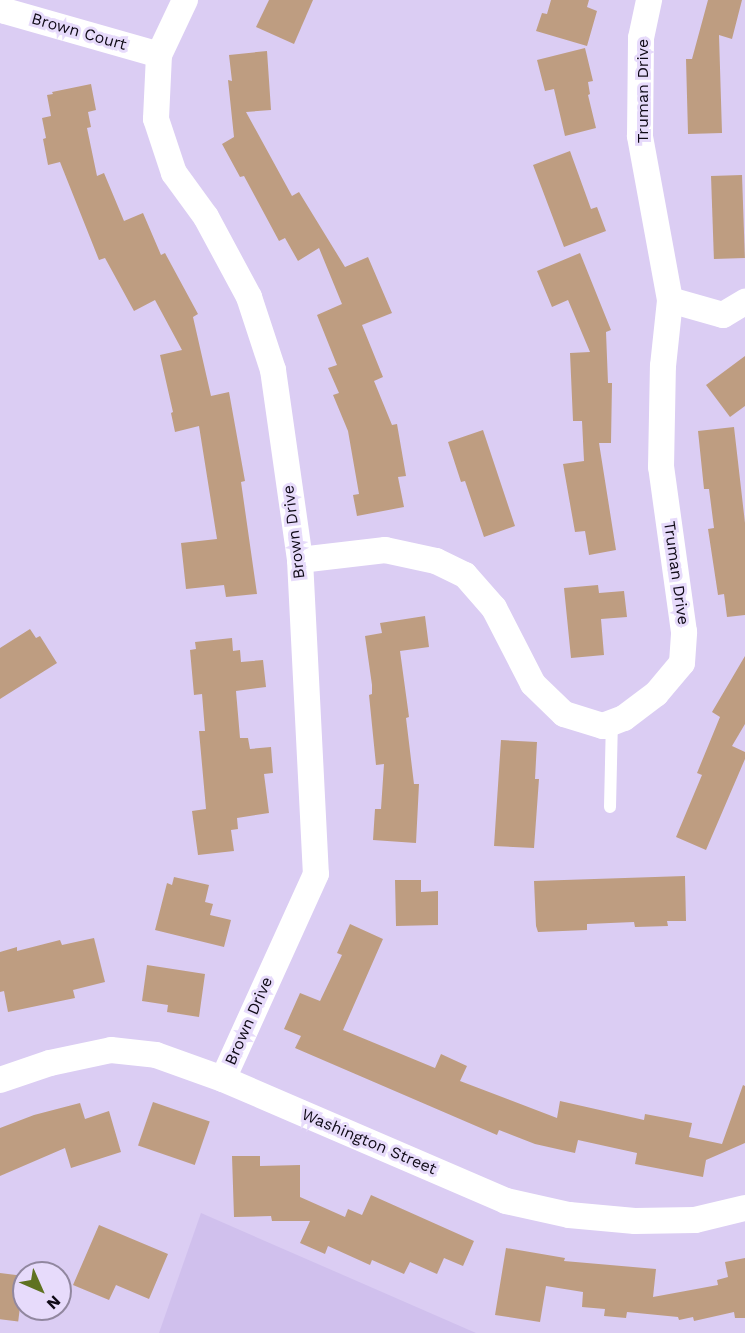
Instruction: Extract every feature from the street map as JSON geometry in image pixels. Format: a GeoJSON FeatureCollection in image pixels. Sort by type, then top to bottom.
{"type":"FeatureCollection","features":[{"type":"Feature","properties":{"kind":"street","name":"Brown Drive"},"geometry":{"type":"LineString","coordinates":[[185,0],[159,55],[156,118],[174,173],[206,217],[249,297],[273,370],[300,560],[316,874],[222,1079]]}},
{"type":"Feature","properties":{"kind":"street","name":"Truman Drive"},"geometry":{"type":"LineString","coordinates":[[612,722],[624,718],[656,694],[682,663],[684,633],[661,467],[663,366],[670,300],[640,136],[641,38],[649,0]]}},
{"type":"Feature","properties":{"kind":"street","name":"Brown Court"},"geometry":{"type":"LineString","coordinates":[[0,7],[5,11],[159,55]]}},
{"type":"Feature","properties":{"kind":"street"},"geometry":{"type":"LineString","coordinates":[[670,300],[723,315],[745,302]]}},
{"type":"Feature","properties":{"kind":"street"},"geometry":{"type":"LineString","coordinates":[[300,560],[385,550],[436,561],[465,575],[494,608],[533,684],[564,714],[603,726],[612,722]]}},
{"type":"Feature","properties":{"kind":"street","name":"Washington Street"},"geometry":{"type":"LineString","coordinates":[[0,1080],[50,1063],[111,1050],[156,1055],[222,1079],[506,1201],[569,1215],[635,1221],[695,1220],[745,1208]]}},
{"type":"Feature","properties":{"kind":"lane"},"geometry":{"type":"LineString","coordinates":[[610,807],[612,722]]}},
{"type":"Feature","properties":{"kind":"shaded area"},"geometry":{"type":"Polygon","coordinates":[[[201,1213],[476,1333],[159,1333],[201,1213]]]}},
{"type":"Feature","properties":{"kind":"building"},"geometry":{"type":"Polygon","coordinates":[[[269,0],[313,0],[294,44],[256,27],[269,0]]]}},
{"type":"Feature","properties":{"kind":"building"},"geometry":{"type":"Polygon","coordinates":[[[551,0],[589,0],[587,7],[597,11],[587,46],[536,31],[542,13],[547,14],[551,0]]]}},
{"type":"Feature","properties":{"kind":"building"},"geometry":{"type":"Polygon","coordinates":[[[708,0],[742,0],[732,39],[719,35],[722,133],[688,134],[686,59],[692,59],[708,0]]]}},
{"type":"Feature","properties":{"kind":"building"},"geometry":{"type":"Polygon","coordinates":[[[585,48],[593,81],[588,82],[590,94],[588,95],[596,128],[565,136],[554,89],[545,91],[537,60],[585,48]]]}},
{"type":"Feature","properties":{"kind":"building"},"geometry":{"type":"Polygon","coordinates":[[[267,51],[271,110],[246,112],[292,196],[299,192],[345,267],[368,257],[392,313],[362,325],[383,377],[374,381],[392,425],[397,424],[406,476],[398,477],[404,507],[357,516],[353,495],[359,494],[348,431],[333,395],[339,393],[328,368],[337,365],[317,315],[342,304],[319,248],[298,261],[285,238],[279,241],[244,176],[240,177],[222,144],[234,137],[228,80],[232,81],[229,55],[267,51]]]}},
{"type":"Feature","properties":{"kind":"building"},"geometry":{"type":"Polygon","coordinates":[[[91,84],[96,110],[88,112],[91,127],[87,128],[97,176],[104,173],[124,221],[143,213],[161,255],[165,253],[198,314],[193,317],[211,396],[229,392],[245,481],[241,482],[257,594],[226,597],[224,585],[186,589],[181,543],[217,539],[199,426],[175,432],[171,413],[173,412],[160,355],[182,350],[155,300],[134,311],[105,258],[99,260],[60,162],[48,165],[43,139],[46,138],[42,118],[51,116],[47,95],[91,84]]]}},
{"type":"Feature","properties":{"kind":"building"},"geometry":{"type":"Polygon","coordinates":[[[570,151],[591,209],[597,207],[606,231],[564,247],[533,165],[570,151]]]}},
{"type":"Feature","properties":{"kind":"building"},"geometry":{"type":"Polygon","coordinates":[[[742,175],[745,258],[714,259],[711,176],[742,175]]]}},
{"type":"Feature","properties":{"kind":"building"},"geometry":{"type":"Polygon","coordinates":[[[580,253],[611,330],[606,332],[608,383],[612,383],[611,443],[599,443],[616,550],[589,555],[585,531],[575,532],[563,464],[584,461],[582,421],[573,421],[570,353],[590,352],[568,300],[552,307],[537,271],[580,253]]]}},
{"type":"Feature","properties":{"kind":"building"},"geometry":{"type":"Polygon","coordinates":[[[745,356],[745,406],[730,417],[706,385],[745,356]]]}},
{"type":"Feature","properties":{"kind":"building"},"geometry":{"type":"Polygon","coordinates":[[[734,427],[745,523],[745,615],[727,617],[724,594],[718,595],[708,529],[714,528],[709,489],[704,489],[698,431],[734,427]]]}},
{"type":"Feature","properties":{"kind":"building"},"geometry":{"type":"Polygon","coordinates":[[[483,430],[515,526],[484,537],[465,481],[461,482],[448,442],[483,430]]]}},
{"type":"Feature","properties":{"kind":"building"},"geometry":{"type":"Polygon","coordinates":[[[598,585],[599,593],[624,591],[627,617],[601,619],[604,655],[571,658],[564,588],[598,585]]]}},
{"type":"Feature","properties":{"kind":"building"},"geometry":{"type":"Polygon","coordinates":[[[425,616],[429,647],[400,651],[409,717],[406,718],[414,784],[419,784],[416,843],[373,840],[375,809],[381,809],[384,764],[376,765],[369,695],[372,694],[372,685],[365,636],[382,633],[380,623],[425,616]]]}},
{"type":"Feature","properties":{"kind":"building"},"geometry":{"type":"Polygon","coordinates":[[[30,629],[36,638],[40,636],[57,663],[0,699],[0,648],[30,629]]]}},
{"type":"Feature","properties":{"kind":"building"},"geometry":{"type":"Polygon","coordinates":[[[232,638],[233,651],[240,650],[241,662],[263,660],[266,687],[236,691],[240,738],[248,738],[250,749],[271,747],[273,773],[264,774],[269,813],[237,818],[238,829],[231,830],[234,851],[198,855],[192,811],[206,809],[199,731],[205,731],[202,694],[194,695],[190,650],[196,649],[195,642],[232,638]]]}},
{"type":"Feature","properties":{"kind":"building"},"geometry":{"type":"Polygon","coordinates":[[[745,656],[745,724],[732,746],[745,752],[745,759],[706,850],[676,837],[702,775],[697,773],[720,717],[712,712],[745,656]]]}},
{"type":"Feature","properties":{"kind":"building"},"geometry":{"type":"Polygon","coordinates":[[[501,740],[537,742],[535,779],[539,779],[534,848],[494,846],[501,740]]]}},
{"type":"Feature","properties":{"kind":"building"},"geometry":{"type":"Polygon","coordinates":[[[685,876],[686,921],[667,921],[668,926],[635,927],[634,922],[587,924],[587,930],[538,932],[534,881],[685,876]]]}},
{"type":"Feature","properties":{"kind":"building"},"geometry":{"type":"Polygon","coordinates":[[[174,877],[209,885],[205,902],[213,904],[210,915],[231,920],[224,947],[155,930],[167,883],[172,885],[174,877]]]}},
{"type":"Feature","properties":{"kind":"building"},"geometry":{"type":"Polygon","coordinates":[[[395,880],[421,880],[421,892],[438,891],[438,925],[396,926],[395,880]]]}},
{"type":"Feature","properties":{"kind":"building"},"geometry":{"type":"Polygon","coordinates":[[[350,924],[383,939],[343,1030],[435,1068],[441,1054],[467,1066],[460,1081],[557,1118],[560,1101],[644,1120],[645,1114],[692,1123],[689,1137],[722,1144],[743,1085],[745,1086],[745,1143],[706,1160],[703,1177],[635,1164],[637,1153],[578,1140],[575,1153],[535,1144],[499,1130],[497,1135],[295,1048],[301,1036],[284,1029],[300,993],[320,1001],[342,955],[337,953],[350,924]]]}},
{"type":"Feature","properties":{"kind":"building"},"geometry":{"type":"Polygon","coordinates":[[[94,938],[105,982],[73,990],[75,998],[8,1012],[4,991],[0,992],[0,952],[17,947],[17,951],[60,940],[62,945],[94,938]]]}},
{"type":"Feature","properties":{"kind":"building"},"geometry":{"type":"Polygon","coordinates":[[[147,965],[205,974],[199,1017],[167,1012],[168,1005],[142,1001],[147,965]]]}},
{"type":"Feature","properties":{"kind":"building"},"geometry":{"type":"Polygon","coordinates":[[[153,1102],[210,1122],[195,1165],[138,1145],[153,1102]]]}},
{"type":"Feature","properties":{"kind":"building"},"geometry":{"type":"Polygon","coordinates":[[[80,1103],[85,1119],[109,1111],[121,1152],[71,1168],[65,1148],[0,1176],[0,1128],[34,1115],[80,1103]]]}},
{"type":"Feature","properties":{"kind":"building"},"geometry":{"type":"Polygon","coordinates":[[[232,1156],[260,1156],[260,1166],[300,1165],[300,1197],[345,1217],[348,1209],[362,1215],[371,1195],[474,1241],[463,1266],[444,1258],[437,1274],[410,1262],[404,1274],[372,1260],[370,1265],[328,1246],[325,1254],[300,1243],[310,1221],[272,1221],[271,1216],[234,1217],[232,1156]]]}},
{"type":"Feature","properties":{"kind":"building"},"geometry":{"type":"Polygon","coordinates":[[[99,1225],[168,1254],[149,1299],[116,1285],[109,1300],[73,1285],[99,1225]]]}},
{"type":"Feature","properties":{"kind":"building"},"geometry":{"type":"Polygon","coordinates":[[[506,1248],[565,1258],[564,1261],[656,1269],[653,1297],[718,1285],[717,1280],[728,1277],[725,1262],[745,1258],[745,1318],[735,1318],[734,1312],[694,1321],[693,1317],[679,1320],[678,1317],[627,1312],[626,1318],[604,1316],[605,1309],[582,1307],[583,1292],[546,1286],[540,1322],[495,1315],[506,1248]]]}},
{"type":"Feature","properties":{"kind":"building"},"geometry":{"type":"Polygon","coordinates":[[[0,1273],[12,1274],[12,1321],[0,1319],[0,1273]]]}}]}
